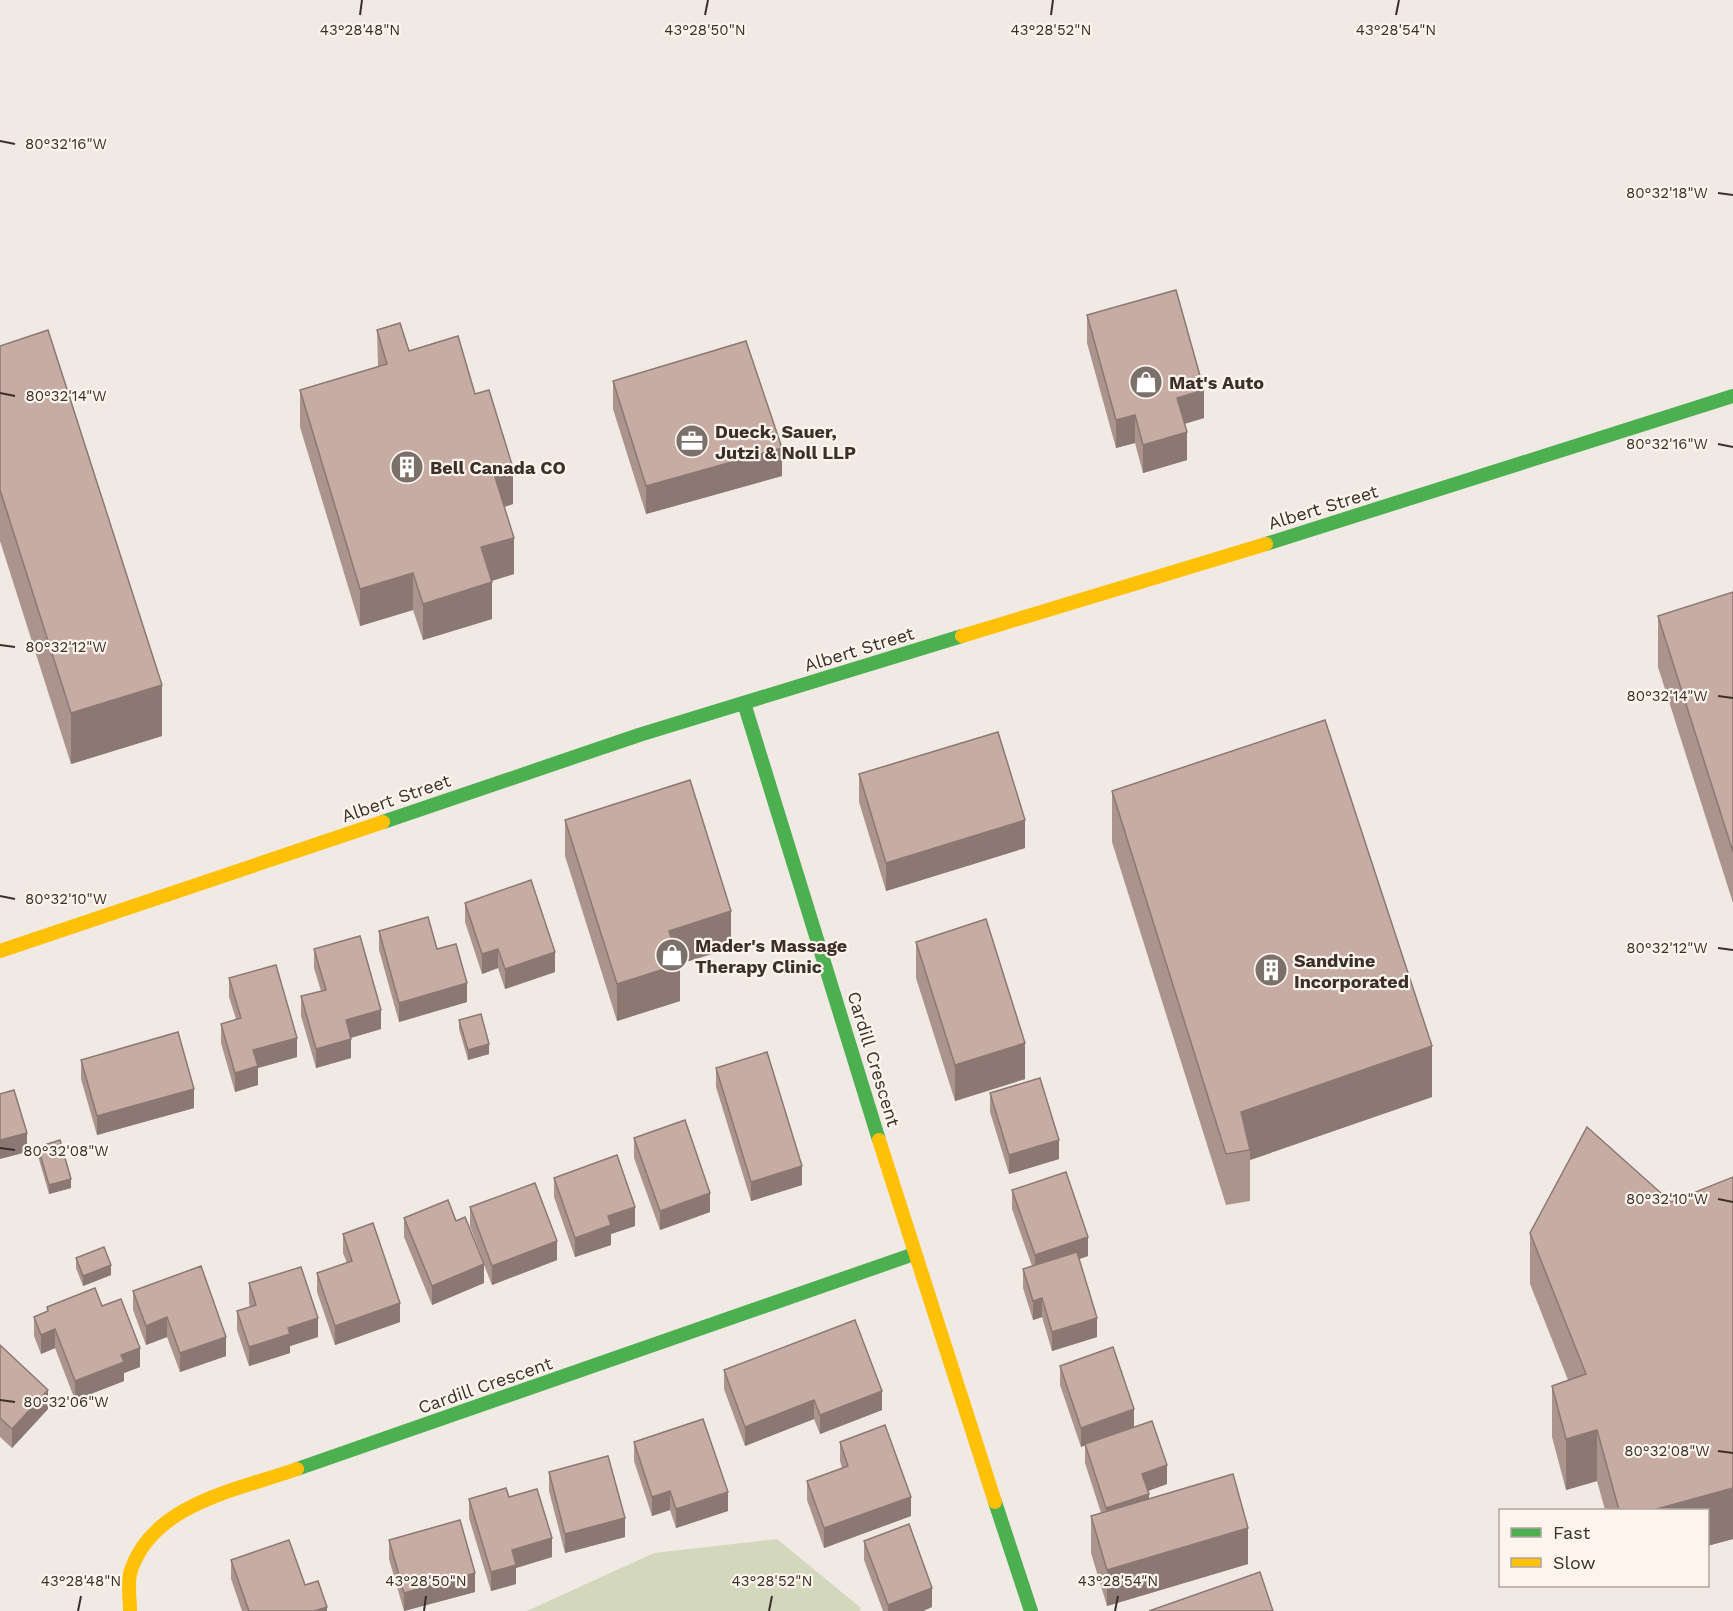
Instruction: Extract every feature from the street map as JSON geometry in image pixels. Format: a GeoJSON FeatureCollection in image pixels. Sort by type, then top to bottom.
{"type":"FeatureCollection","features":[{"type":"Feature","properties":{"kind":"street","name":"Albert Street"},"geometry":{"type":"LineString","coordinates":[[0,951],[639,735],[1321,527],[1733,396]]}},
{"type":"Feature","properties":{"kind":"street","name":"Cardill Crescent"},"geometry":{"type":"LineString","coordinates":[[744,703],[914,1254],[1031,1611]]}},
{"type":"Feature","properties":{"kind":"street","name":"Cardill Crescent"},"geometry":{"type":"LineString","coordinates":[[130,1611],[130,1571],[148,1537],[183,1509],[914,1254]]}},
{"type":"Feature","properties":{"kind":"green space"},"geometry":{"type":"Polygon","coordinates":[[[777,1539],[861,1608],[860,1611],[527,1611],[654,1553],[777,1539]]]}},
{"type":"Feature","properties":{"kind":"building"},"geometry":{"type":"Polygon","coordinates":[[[1176,290],[1204,390],[1177,398],[1187,432],[1143,445],[1135,415],[1116,420],[1087,315],[1176,290]]]}},
{"type":"Feature","properties":{"kind":"building","name":"Bell Canada CO"},"geometry":{"type":"Polygon","coordinates":[[[400,323],[409,351],[458,336],[475,394],[489,390],[513,468],[494,474],[514,538],[481,547],[492,582],[423,604],[413,573],[360,589],[300,390],[387,364],[377,330],[400,323]]]}},
{"type":"Feature","properties":{"kind":"building"},"geometry":{"type":"Polygon","coordinates":[[[48,330],[162,685],[71,713],[0,490],[0,346],[48,330]]]}},
{"type":"Feature","properties":{"kind":"building"},"geometry":{"type":"Polygon","coordinates":[[[746,341],[782,448],[646,486],[613,381],[746,341]]]}},
{"type":"Feature","properties":{"kind":"building"},"geometry":{"type":"Polygon","coordinates":[[[1733,592],[1733,852],[1658,616],[1733,592]]]}},
{"type":"Feature","properties":{"kind":"building","name":"Sandvine Incorporated"},"geometry":{"type":"Polygon","coordinates":[[[1325,720],[1432,1046],[1241,1112],[1250,1150],[1226,1154],[1112,791],[1325,720]]]}},
{"type":"Feature","properties":{"kind":"building"},"geometry":{"type":"Polygon","coordinates":[[[998,732],[1025,820],[886,863],[859,774],[998,732]]]}},
{"type":"Feature","properties":{"kind":"building"},"geometry":{"type":"Polygon","coordinates":[[[690,780],[731,911],[669,931],[680,964],[617,984],[565,820],[690,780]]]}},
{"type":"Feature","properties":{"kind":"building"},"geometry":{"type":"Polygon","coordinates":[[[531,880],[555,952],[505,969],[498,949],[482,954],[465,903],[531,880]]]}},
{"type":"Feature","properties":{"kind":"building"},"geometry":{"type":"Polygon","coordinates":[[[428,917],[437,949],[456,944],[467,983],[399,1003],[379,931],[428,917]]]}},
{"type":"Feature","properties":{"kind":"building"},"geometry":{"type":"Polygon","coordinates":[[[986,919],[1025,1043],[955,1065],[916,942],[986,919]]]}},
{"type":"Feature","properties":{"kind":"building"},"geometry":{"type":"Polygon","coordinates":[[[360,936],[381,1010],[346,1020],[351,1039],[316,1049],[301,996],[326,990],[314,949],[360,936]]]}},
{"type":"Feature","properties":{"kind":"building"},"geometry":{"type":"Polygon","coordinates":[[[276,965],[297,1038],[253,1050],[258,1066],[235,1073],[221,1024],[241,1018],[229,978],[276,965]]]}},
{"type":"Feature","properties":{"kind":"building"},"geometry":{"type":"Polygon","coordinates":[[[481,1014],[489,1044],[468,1050],[459,1020],[481,1014]]]}},
{"type":"Feature","properties":{"kind":"building"},"geometry":{"type":"Polygon","coordinates":[[[178,1032],[194,1089],[97,1116],[81,1060],[178,1032]]]}},
{"type":"Feature","properties":{"kind":"building"},"geometry":{"type":"Polygon","coordinates":[[[767,1052],[802,1166],[751,1182],[716,1068],[767,1052]]]}},
{"type":"Feature","properties":{"kind":"building"},"geometry":{"type":"Polygon","coordinates":[[[1040,1078],[1059,1140],[1009,1155],[990,1093],[1040,1078]]]}},
{"type":"Feature","properties":{"kind":"building"},"geometry":{"type":"Polygon","coordinates":[[[14,1090],[27,1133],[0,1140],[0,1094],[14,1090]]]}},
{"type":"Feature","properties":{"kind":"building"},"geometry":{"type":"Polygon","coordinates":[[[685,1120],[710,1193],[660,1211],[634,1138],[685,1120]]]}},
{"type":"Feature","properties":{"kind":"building"},"geometry":{"type":"Polygon","coordinates":[[[1587,1127],[1671,1202],[1733,1177],[1733,1488],[1657,1509],[1619,1509],[1597,1430],[1566,1439],[1552,1386],[1586,1374],[1530,1233],[1587,1127]]]}},
{"type":"Feature","properties":{"kind":"building"},"geometry":{"type":"Polygon","coordinates":[[[60,1140],[71,1179],[49,1185],[38,1147],[60,1140]]]}},
{"type":"Feature","properties":{"kind":"building"},"geometry":{"type":"Polygon","coordinates":[[[617,1155],[635,1207],[608,1216],[611,1225],[575,1238],[554,1178],[617,1155]]]}},
{"type":"Feature","properties":{"kind":"building"},"geometry":{"type":"Polygon","coordinates":[[[1066,1172],[1088,1237],[1035,1255],[1012,1190],[1066,1172]]]}},
{"type":"Feature","properties":{"kind":"building"},"geometry":{"type":"Polygon","coordinates":[[[535,1183],[557,1241],[492,1266],[470,1207],[535,1183]]]}},
{"type":"Feature","properties":{"kind":"building"},"geometry":{"type":"Polygon","coordinates":[[[448,1200],[456,1221],[465,1217],[484,1264],[432,1286],[404,1218],[448,1200]]]}},
{"type":"Feature","properties":{"kind":"building"},"geometry":{"type":"Polygon","coordinates":[[[373,1223],[400,1303],[335,1326],[317,1273],[352,1261],[343,1234],[373,1223]]]}},
{"type":"Feature","properties":{"kind":"building"},"geometry":{"type":"Polygon","coordinates":[[[104,1247],[111,1265],[83,1276],[76,1258],[104,1247]]]}},
{"type":"Feature","properties":{"kind":"building"},"geometry":{"type":"Polygon","coordinates":[[[1077,1252],[1097,1318],[1052,1332],[1042,1298],[1033,1301],[1023,1269],[1077,1252]]]}},
{"type":"Feature","properties":{"kind":"building"},"geometry":{"type":"Polygon","coordinates":[[[201,1266],[226,1337],[180,1353],[167,1317],[146,1326],[133,1291],[201,1266]]]}},
{"type":"Feature","properties":{"kind":"building"},"geometry":{"type":"Polygon","coordinates":[[[301,1267],[318,1318],[288,1328],[290,1334],[249,1347],[237,1311],[256,1305],[249,1283],[301,1267]]]}},
{"type":"Feature","properties":{"kind":"building"},"geometry":{"type":"Polygon","coordinates":[[[95,1288],[102,1306],[121,1299],[140,1348],[121,1355],[124,1362],[75,1381],[55,1329],[41,1335],[34,1317],[48,1311],[47,1307],[95,1288]]]}},
{"type":"Feature","properties":{"kind":"building"},"geometry":{"type":"Polygon","coordinates":[[[855,1320],[882,1391],[820,1415],[814,1400],[745,1427],[724,1370],[855,1320]]]}},
{"type":"Feature","properties":{"kind":"building"},"geometry":{"type":"Polygon","coordinates":[[[0,1345],[48,1390],[12,1429],[0,1418],[0,1345]]]}},
{"type":"Feature","properties":{"kind":"building"},"geometry":{"type":"Polygon","coordinates":[[[1113,1347],[1134,1409],[1081,1428],[1060,1366],[1113,1347]]]}},
{"type":"Feature","properties":{"kind":"building"},"geometry":{"type":"Polygon","coordinates":[[[703,1419],[728,1492],[676,1509],[670,1491],[652,1497],[634,1442],[703,1419]]]}},
{"type":"Feature","properties":{"kind":"building"},"geometry":{"type":"Polygon","coordinates":[[[1152,1421],[1167,1465],[1142,1474],[1149,1494],[1106,1508],[1085,1444],[1152,1421]]]}},
{"type":"Feature","properties":{"kind":"building"},"geometry":{"type":"Polygon","coordinates":[[[885,1425],[911,1497],[824,1528],[807,1481],[848,1466],[840,1442],[885,1425]]]}},
{"type":"Feature","properties":{"kind":"building"},"geometry":{"type":"Polygon","coordinates":[[[608,1456],[625,1518],[565,1534],[549,1472],[608,1456]]]}},
{"type":"Feature","properties":{"kind":"building"},"geometry":{"type":"Polygon","coordinates":[[[1233,1474],[1248,1528],[1107,1570],[1091,1516],[1233,1474]]]}},
{"type":"Feature","properties":{"kind":"building"},"geometry":{"type":"Polygon","coordinates":[[[506,1488],[509,1497],[537,1489],[552,1538],[512,1550],[516,1565],[491,1572],[469,1499],[506,1488]]]}},
{"type":"Feature","properties":{"kind":"building"},"geometry":{"type":"Polygon","coordinates":[[[460,1520],[475,1573],[404,1593],[389,1540],[460,1520]]]}},
{"type":"Feature","properties":{"kind":"building"},"geometry":{"type":"Polygon","coordinates":[[[909,1524],[932,1588],[888,1605],[864,1541],[909,1524]]]}},
{"type":"Feature","properties":{"kind":"building"},"geometry":{"type":"Polygon","coordinates":[[[289,1540],[305,1585],[318,1581],[327,1607],[314,1611],[249,1611],[231,1560],[289,1540]]]}},
{"type":"Feature","properties":{"kind":"building"},"geometry":{"type":"Polygon","coordinates":[[[1260,1572],[1273,1611],[1149,1611],[1260,1572]]]}},
{"type":"Feature","properties":{"kind":"traffic: fast"},"geometry":{"type":"LineString","coordinates":[[1266,544],[1733,396]]}},
{"type":"Feature","properties":{"kind":"traffic: fast"},"geometry":{"type":"LineString","coordinates":[[383,822],[639,735],[962,636]]}},
{"type":"Feature","properties":{"kind":"traffic: fast"},"geometry":{"type":"LineString","coordinates":[[744,703],[879,1140]]}},
{"type":"Feature","properties":{"kind":"traffic: fast"},"geometry":{"type":"LineString","coordinates":[[297,1469],[914,1254]]}},
{"type":"Feature","properties":{"kind":"traffic: fast"},"geometry":{"type":"LineString","coordinates":[[995,1502],[1031,1611]]}},
{"type":"Feature","properties":{"kind":"traffic: slow"},"geometry":{"type":"LineString","coordinates":[[962,636],[1266,544]]}},
{"type":"Feature","properties":{"kind":"traffic: slow"},"geometry":{"type":"LineString","coordinates":[[0,951],[383,822]]}},
{"type":"Feature","properties":{"kind":"traffic: slow"},"geometry":{"type":"LineString","coordinates":[[879,1140],[995,1502]]}},
{"type":"Feature","properties":{"kind":"traffic: slow"},"geometry":{"type":"LineString","coordinates":[[130,1611],[131,1570],[142,1547],[158,1529],[178,1514],[200,1502],[297,1469]]}},
{"type":"Feature","properties":{"kind":"place","name":"Mat's Auto"},"geometry":{"type":"Point","coordinates":[1146,382]}},
{"type":"Feature","properties":{"kind":"place","name":"Dueck, Sauer, Jutzi & Noll LLP"},"geometry":{"type":"Point","coordinates":[692,441]}},
{"type":"Feature","properties":{"kind":"place","name":"Bell Canada CO"},"geometry":{"type":"Point","coordinates":[407,467]}},
{"type":"Feature","properties":{"kind":"place","name":"Mader's Massage Therapy Clinic"},"geometry":{"type":"Point","coordinates":[672,955]}},
{"type":"Feature","properties":{"kind":"place","name":"Sandvine Incorporated"},"geometry":{"type":"Point","coordinates":[1271,970]}}]}
